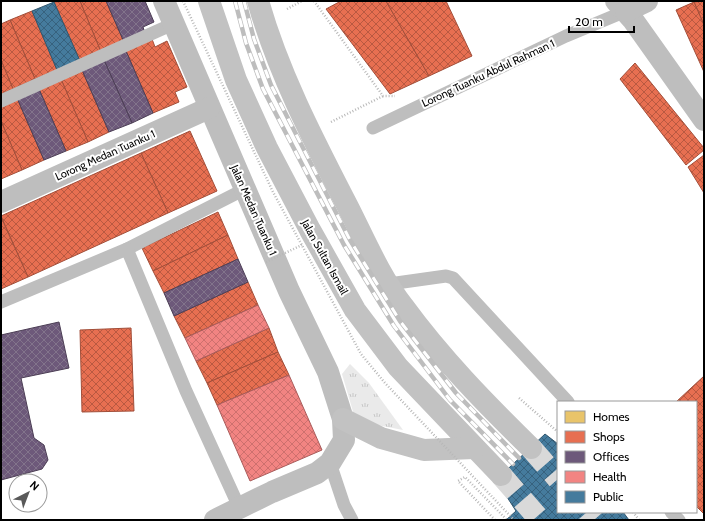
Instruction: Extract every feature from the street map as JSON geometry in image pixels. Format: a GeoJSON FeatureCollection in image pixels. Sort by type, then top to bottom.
{"type":"FeatureCollection","features":[{"type":"Feature","properties":{"kind":"main road","name":"Jalan Sultan Ismail"},"geometry":{"type":"LineString","coordinates":[[209,1],[236,80],[268,148],[310,230],[355,310],[398,367],[501,475]]}},
{"type":"Feature","properties":{"kind":"main road"},"geometry":{"type":"LineString","coordinates":[[258,1],[267,33],[301,116],[389,284],[402,305],[432,344],[479,397],[531,448]]}},
{"type":"Feature","properties":{"kind":"main road"},"geometry":{"type":"LineString","coordinates":[[343,419],[381,438],[424,450],[474,448]]}},
{"type":"Feature","properties":{"kind":"street","name":"Jalan Medan Tuanku 1"},"geometry":{"type":"LineString","coordinates":[[164,1],[289,291],[328,372],[343,419],[344,440],[330,463]]}},
{"type":"Feature","properties":{"kind":"street"},"geometry":{"type":"LineString","coordinates":[[647,1],[621,6],[704,120]]}},
{"type":"Feature","properties":{"kind":"street","name":"Lorong Medan Tuanku 1"},"geometry":{"type":"LineString","coordinates":[[1,202],[209,108]]}},
{"type":"Feature","properties":{"kind":"street"},"geometry":{"type":"LineString","coordinates":[[215,520],[239,507],[317,473],[330,463]]}},
{"type":"Feature","properties":{"kind":"lane","name":"Lorong Tuanku Abdul Rahman 1"},"geometry":{"type":"LineString","coordinates":[[373,128],[566,36],[621,6]]}},
{"type":"Feature","properties":{"kind":"lane"},"geometry":{"type":"LineString","coordinates":[[1,101],[173,24]]}},
{"type":"Feature","properties":{"kind":"lane"},"geometry":{"type":"LineString","coordinates":[[1,302],[127,249],[245,189]]}},
{"type":"Feature","properties":{"kind":"lane"},"geometry":{"type":"LineString","coordinates":[[127,249],[186,391],[239,507]]}},
{"type":"Feature","properties":{"kind":"lane"},"geometry":{"type":"LineString","coordinates":[[389,284],[446,276],[453,278],[567,401]]}},
{"type":"Feature","properties":{"kind":"lane"},"geometry":{"type":"LineString","coordinates":[[330,463],[344,505],[352,520]]}},
{"type":"Feature","properties":{"kind":"path"},"geometry":{"type":"LineString","coordinates":[[183,1],[273,192],[362,354],[385,383],[514,520]]}},
{"type":"Feature","properties":{"kind":"path"},"geometry":{"type":"LineString","coordinates":[[287,9],[302,1]]}},
{"type":"Feature","properties":{"kind":"path"},"geometry":{"type":"LineString","coordinates":[[314,1],[383,96]]}},
{"type":"Feature","properties":{"kind":"path"},"geometry":{"type":"LineString","coordinates":[[331,122],[383,96],[391,97],[402,95]]}},
{"type":"Feature","properties":{"kind":"path"},"geometry":{"type":"LineString","coordinates":[[266,262],[302,245]]}},
{"type":"Feature","properties":{"kind":"path"},"geometry":{"type":"LineString","coordinates":[[519,398],[557,431]]}},
{"type":"Feature","properties":{"kind":"path"},"geometry":{"type":"LineString","coordinates":[[495,520],[458,481],[465,477],[507,520]]}},
{"type":"Feature","properties":{"kind":"green space"},"geometry":{"type":"Polygon","coordinates":[[[350,364],[369,383],[403,430],[372,424],[354,415],[342,374],[350,364]]]}},
{"type":"Feature","properties":{"kind":"building: Homes"},"geometry":{"type":"Polygon","coordinates":[[[704,394],[704,490],[697,483],[696,401],[704,394]]]}},
{"type":"Feature","properties":{"kind":"building: Shops"},"geometry":{"type":"Polygon","coordinates":[[[80,1],[106,1],[124,42],[101,52],[80,1]]]}},
{"type":"Feature","properties":{"kind":"building: Shops"},"geometry":{"type":"Polygon","coordinates":[[[80,1],[101,52],[80,61],[54,2],[80,1]]]}},
{"type":"Feature","properties":{"kind":"building: Shops"},"geometry":{"type":"Polygon","coordinates":[[[341,1],[386,1],[429,76],[390,94],[326,9],[341,1]]]}},
{"type":"Feature","properties":{"kind":"building: Shops"},"geometry":{"type":"Polygon","coordinates":[[[386,1],[446,1],[472,56],[429,76],[386,1]]]}},
{"type":"Feature","properties":{"kind":"building: Shops"},"geometry":{"type":"Polygon","coordinates":[[[704,1],[704,25],[694,2],[704,1]]]}},
{"type":"Feature","properties":{"kind":"building: Shops"},"geometry":{"type":"Polygon","coordinates":[[[694,2],[704,25],[704,72],[676,10],[694,2]]]}},
{"type":"Feature","properties":{"kind":"building: Shops"},"geometry":{"type":"Polygon","coordinates":[[[32,11],[57,70],[35,79],[10,20],[32,11]]]}},
{"type":"Feature","properties":{"kind":"building: Shops"},"geometry":{"type":"Polygon","coordinates":[[[10,20],[35,79],[13,89],[1,60],[1,24],[10,20]]]}},
{"type":"Feature","properties":{"kind":"building: Shops"},"geometry":{"type":"Polygon","coordinates":[[[152,39],[155,47],[167,41],[187,87],[175,92],[179,102],[153,113],[126,51],[152,39]]]}},
{"type":"Feature","properties":{"kind":"building: Shops"},"geometry":{"type":"Polygon","coordinates":[[[1,60],[13,89],[1,94],[1,60]]]}},
{"type":"Feature","properties":{"kind":"building: Shops"},"geometry":{"type":"Polygon","coordinates":[[[635,63],[704,148],[704,150],[686,165],[620,79],[635,63]]]}},
{"type":"Feature","properties":{"kind":"building: Shops"},"geometry":{"type":"Polygon","coordinates":[[[82,70],[109,132],[88,142],[61,79],[82,70]]]}},
{"type":"Feature","properties":{"kind":"building: Shops"},"geometry":{"type":"Polygon","coordinates":[[[61,79],[88,142],[66,151],[39,89],[61,79]]]}},
{"type":"Feature","properties":{"kind":"building: Shops"},"geometry":{"type":"Polygon","coordinates":[[[17,98],[44,160],[22,170],[1,121],[1,105],[17,98]]]}},
{"type":"Feature","properties":{"kind":"building: Shops"},"geometry":{"type":"Polygon","coordinates":[[[1,121],[22,170],[1,179],[1,121]]]}},
{"type":"Feature","properties":{"kind":"building: Shops"},"geometry":{"type":"Polygon","coordinates":[[[190,131],[217,191],[168,213],[141,153],[190,131]]]}},
{"type":"Feature","properties":{"kind":"building: Shops"},"geometry":{"type":"Polygon","coordinates":[[[141,153],[168,213],[28,277],[1,216],[141,153]]]}},
{"type":"Feature","properties":{"kind":"building: Shops"},"geometry":{"type":"Polygon","coordinates":[[[704,155],[704,193],[688,167],[704,155]]]}},
{"type":"Feature","properties":{"kind":"building: Shops"},"geometry":{"type":"Polygon","coordinates":[[[218,212],[228,235],[153,271],[142,248],[218,212]]]}},
{"type":"Feature","properties":{"kind":"building: Shops"},"geometry":{"type":"Polygon","coordinates":[[[1,217],[28,277],[1,289],[1,217]]]}},
{"type":"Feature","properties":{"kind":"building: Shops"},"geometry":{"type":"Polygon","coordinates":[[[228,235],[238,259],[164,293],[153,271],[228,235]]]}},
{"type":"Feature","properties":{"kind":"building: Shops"},"geometry":{"type":"Polygon","coordinates":[[[248,282],[258,305],[185,338],[174,316],[248,282]]]}},
{"type":"Feature","properties":{"kind":"building: Shops"},"geometry":{"type":"Polygon","coordinates":[[[131,328],[134,411],[82,412],[80,330],[131,328]]]}},
{"type":"Feature","properties":{"kind":"building: Shops"},"geometry":{"type":"Polygon","coordinates":[[[269,328],[278,352],[207,383],[196,361],[269,328]]]}},
{"type":"Feature","properties":{"kind":"building: Shops"},"geometry":{"type":"Polygon","coordinates":[[[278,352],[289,375],[217,405],[207,383],[278,352]]]}},
{"type":"Feature","properties":{"kind":"building: Shops"},"geometry":{"type":"Polygon","coordinates":[[[704,376],[704,514],[697,507],[697,401],[677,401],[704,376]]]}},
{"type":"Feature","properties":{"kind":"building: Offices"},"geometry":{"type":"Polygon","coordinates":[[[106,1],[145,1],[154,22],[143,27],[145,33],[124,42],[106,1]]]}},
{"type":"Feature","properties":{"kind":"building: Offices"},"geometry":{"type":"Polygon","coordinates":[[[126,51],[153,113],[132,123],[104,60],[126,51]]]}},
{"type":"Feature","properties":{"kind":"building: Offices"},"geometry":{"type":"Polygon","coordinates":[[[104,60],[132,123],[109,132],[82,70],[104,60]]]}},
{"type":"Feature","properties":{"kind":"building: Offices"},"geometry":{"type":"Polygon","coordinates":[[[39,89],[66,151],[44,160],[17,98],[39,89]]]}},
{"type":"Feature","properties":{"kind":"building: Offices"},"geometry":{"type":"Polygon","coordinates":[[[238,259],[248,282],[174,316],[164,293],[238,259]]]}},
{"type":"Feature","properties":{"kind":"building: Offices"},"geometry":{"type":"Polygon","coordinates":[[[59,322],[69,368],[21,378],[34,438],[44,445],[48,460],[42,469],[27,473],[8,473],[8,478],[1,480],[1,335],[59,322]]]}},
{"type":"Feature","properties":{"kind":"building: Health"},"geometry":{"type":"Polygon","coordinates":[[[258,305],[269,328],[196,361],[185,338],[258,305]]]}},
{"type":"Feature","properties":{"kind":"building: Health"},"geometry":{"type":"Polygon","coordinates":[[[289,375],[322,450],[250,481],[217,405],[289,375]]]}},
{"type":"Feature","properties":{"kind":"building: Public"},"geometry":{"type":"Polygon","coordinates":[[[54,2],[80,61],[57,70],[32,11],[54,2]]]}},
{"type":"Feature","properties":{"kind":"building: Public"},"geometry":{"type":"Polygon","coordinates":[[[545,434],[557,443],[557,513],[624,513],[629,520],[506,520],[516,511],[496,480],[545,434]]]}},
{"type":"Feature","properties":{"kind":"tunnel"},"geometry":{"type":"LineString","coordinates":[[531,448],[557,478]]}},
{"type":"Feature","properties":{"kind":"tunnel"},"geometry":{"type":"LineString","coordinates":[[501,475],[540,520]]}},
{"type":"Feature","properties":{"kind":"tunnel"},"geometry":{"type":"LineString","coordinates":[[588,513],[594,520]]}},
{"type":"Feature","properties":{"kind":"railway"},"geometry":{"type":"LineString","coordinates":[[235,1],[246,43],[263,89],[344,245],[394,326],[450,400],[513,464]]}},
{"type":"Feature","properties":{"kind":"railway"},"geometry":{"type":"LineString","coordinates":[[244,1],[254,39],[271,85],[350,240],[400,321],[456,393],[519,458]]}}]}
